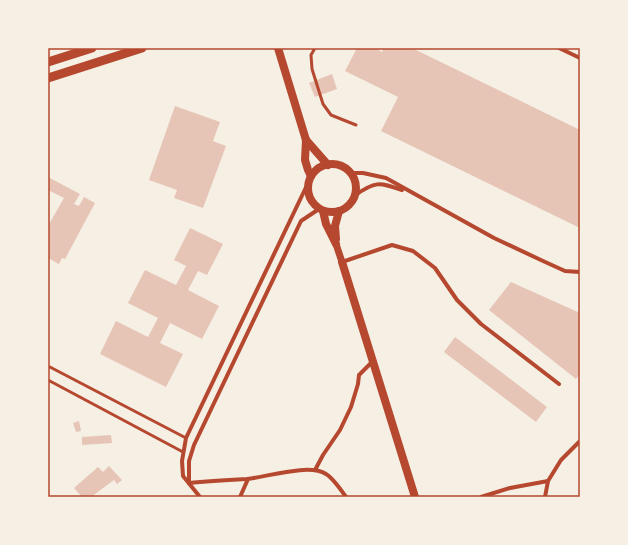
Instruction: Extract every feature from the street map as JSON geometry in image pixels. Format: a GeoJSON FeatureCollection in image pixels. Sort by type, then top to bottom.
{"type":"FeatureCollection","features":[{"type":"Feature","properties":{"kind":"main road"},"geometry":{"type":"LineString","coordinates":[[48,62],[92,48]]}},
{"type":"Feature","properties":{"kind":"main road"},"geometry":{"type":"LineString","coordinates":[[48,78],[142,48]]}},
{"type":"Feature","properties":{"kind":"main road"},"geometry":{"type":"LineString","coordinates":[[278,48],[306,140],[305,160],[310,178],[308,188],[309,196],[313,204],[321,210],[331,212],[339,211],[346,208],[354,196],[355,184],[350,173],[344,168],[336,165],[328,165],[322,167],[310,178]]}},
{"type":"Feature","properties":{"kind":"main road"},"geometry":{"type":"LineString","coordinates":[[306,140],[328,165]]}},
{"type":"Feature","properties":{"kind":"main road"},"geometry":{"type":"LineString","coordinates":[[321,210],[336,244]]}},
{"type":"Feature","properties":{"kind":"main road"},"geometry":{"type":"LineString","coordinates":[[336,244],[335,226],[339,211]]}},
{"type":"Feature","properties":{"kind":"main road"},"geometry":{"type":"LineString","coordinates":[[342,262],[415,497]]}},
{"type":"Feature","properties":{"kind":"street"},"geometry":{"type":"LineString","coordinates":[[558,48],[580,58]]}},
{"type":"Feature","properties":{"kind":"street"},"geometry":{"type":"LineString","coordinates":[[350,173],[363,173],[386,178],[494,238],[542,262],[565,271],[580,272]]}},
{"type":"Feature","properties":{"kind":"street"},"geometry":{"type":"LineString","coordinates":[[200,497],[183,476],[182,462],[186,438],[310,178]]}},
{"type":"Feature","properties":{"kind":"street"},"geometry":{"type":"LineString","coordinates":[[354,196],[367,187],[376,184],[385,184],[410,192]]}},
{"type":"Feature","properties":{"kind":"street"},"geometry":{"type":"LineString","coordinates":[[189,483],[188,461],[190,453],[301,221],[321,210]]}},
{"type":"Feature","properties":{"kind":"street"},"geometry":{"type":"LineString","coordinates":[[336,244],[342,262],[392,245],[413,251],[435,268],[457,300],[481,324],[559,384]]}},
{"type":"Feature","properties":{"kind":"street"},"geometry":{"type":"LineString","coordinates":[[315,470],[340,430],[358,384],[359,374],[373,361]]}},
{"type":"Feature","properties":{"kind":"street"},"geometry":{"type":"LineString","coordinates":[[545,497],[548,480],[561,460],[580,441]]}},
{"type":"Feature","properties":{"kind":"street"},"geometry":{"type":"LineString","coordinates":[[189,483],[225,479],[248,479],[298,470],[315,470],[326,474],[346,497]]}},
{"type":"Feature","properties":{"kind":"street"},"geometry":{"type":"LineString","coordinates":[[240,497],[248,479]]}},
{"type":"Feature","properties":{"kind":"street"},"geometry":{"type":"LineString","coordinates":[[481,497],[510,488],[548,480]]}},
{"type":"Feature","properties":{"kind":"lane"},"geometry":{"type":"LineString","coordinates":[[315,48],[311,55],[312,69],[323,104],[331,115],[356,125]]}},
{"type":"Feature","properties":{"kind":"lane"},"geometry":{"type":"LineString","coordinates":[[48,366],[186,438]]}},
{"type":"Feature","properties":{"kind":"lane"},"geometry":{"type":"LineString","coordinates":[[48,380],[183,452]]}},
{"type":"Feature","properties":{"kind":"building"},"geometry":{"type":"Polygon","coordinates":[[[357,48],[375,48],[382,52],[384,48],[412,48],[580,130],[580,228],[381,131],[398,97],[345,71],[357,48]]]}},
{"type":"Feature","properties":{"kind":"building"},"geometry":{"type":"Polygon","coordinates":[[[332,74],[337,89],[315,97],[309,83],[332,74]]]}},
{"type":"Feature","properties":{"kind":"building"},"geometry":{"type":"Polygon","coordinates":[[[175,106],[220,122],[213,141],[226,146],[203,208],[174,198],[177,190],[149,180],[175,106]]]}},
{"type":"Feature","properties":{"kind":"building"},"geometry":{"type":"Polygon","coordinates":[[[48,177],[80,194],[74,204],[79,206],[84,197],[95,203],[65,259],[62,258],[59,264],[48,258],[48,226],[64,198],[48,190],[48,177]]]}},
{"type":"Feature","properties":{"kind":"building"},"geometry":{"type":"Polygon","coordinates":[[[190,228],[223,244],[207,275],[198,271],[188,290],[219,306],[202,339],[170,323],[160,343],[183,354],[166,387],[100,354],[116,321],[148,337],[158,318],[128,303],[145,270],[176,285],[186,266],[174,260],[190,228]]]}},
{"type":"Feature","properties":{"kind":"building"},"geometry":{"type":"Polygon","coordinates":[[[511,282],[580,313],[580,374],[576,379],[489,310],[511,282]]]}},
{"type":"Feature","properties":{"kind":"building"},"geometry":{"type":"Polygon","coordinates":[[[455,337],[547,407],[536,422],[444,352],[455,337]]]}},
{"type":"Feature","properties":{"kind":"building"},"geometry":{"type":"Polygon","coordinates":[[[79,421],[81,431],[76,432],[73,423],[79,421]]]}},
{"type":"Feature","properties":{"kind":"building"},"geometry":{"type":"Polygon","coordinates":[[[111,435],[112,443],[82,445],[82,437],[111,435]]]}},
{"type":"Feature","properties":{"kind":"building"},"geometry":{"type":"Polygon","coordinates":[[[109,466],[122,480],[117,484],[114,480],[91,497],[82,497],[74,488],[98,467],[103,472],[109,466]]]}}]}
